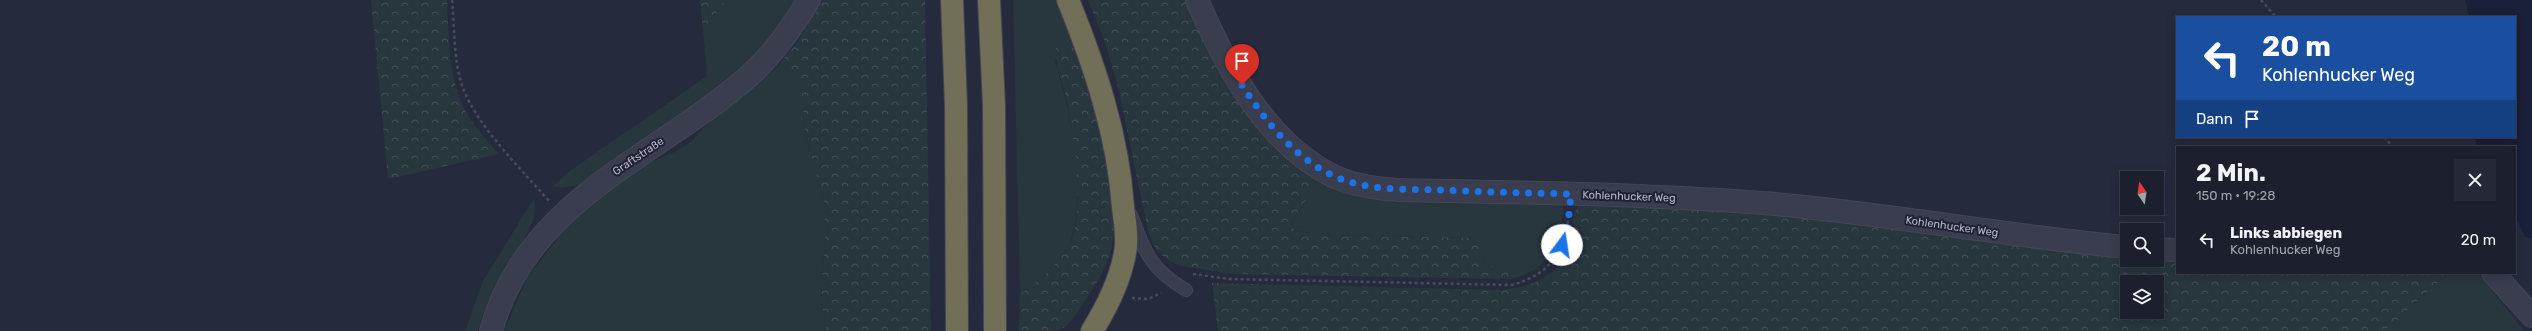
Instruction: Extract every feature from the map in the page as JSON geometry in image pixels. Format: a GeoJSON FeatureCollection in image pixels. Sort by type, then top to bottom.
{"type":"FeatureCollection","features":[{"type":"Feature","properties":{"kind":"highway"},"geometry":{"type":"LineString","coordinates":[[952,0],[956,106],[957,331]]}},
{"type":"Feature","properties":{"kind":"highway"},"geometry":{"type":"LineString","coordinates":[[989,0],[994,105],[995,331]]}},
{"type":"Feature","properties":{"kind":"highway"},"geometry":{"type":"LineString","coordinates":[[1068,0],[1093,63],[1113,137],[1122,190],[1125,251],[1112,294],[1092,331]]}},
{"type":"Feature","properties":{"kind":"street","name":"Graftstraße"},"geometry":{"type":"LineString","coordinates":[[491,331],[501,304],[526,255],[561,215],[590,190],[703,112],[750,75],[775,49],[809,0]]}},
{"type":"Feature","properties":{"kind":"street","name":"Kohlenhucker Weg"},"geometry":{"type":"LineString","coordinates":[[1197,0],[1221,50],[1266,120],[1304,158],[1336,177],[1356,184],[1405,189],[1654,196],[1794,206],[2067,241],[2120,246]]}},
{"type":"Feature","properties":{"kind":"street"},"geometry":{"type":"LineString","coordinates":[[2164,249],[2176,250]]}},
{"type":"Feature","properties":{"kind":"street"},"geometry":{"type":"LineString","coordinates":[[2494,274],[2532,316]]}},
{"type":"Feature","properties":{"kind":"lane"},"geometry":{"type":"LineString","coordinates":[[1122,190],[1145,252],[1155,267],[1172,282],[1186,290]]}},
{"type":"Feature","properties":{"kind":"path"},"geometry":{"type":"LineString","coordinates":[[452,0],[457,59],[463,87],[474,110],[561,215]]}},
{"type":"Feature","properties":{"kind":"path"},"geometry":{"type":"LineString","coordinates":[[2261,0],[2275,16]]}},
{"type":"Feature","properties":{"kind":"path"},"geometry":{"type":"LineString","coordinates":[[2385,138],[2391,146]]}},
{"type":"Feature","properties":{"kind":"path"},"geometry":{"type":"LineString","coordinates":[[1188,273],[1229,279],[1512,285],[1538,275],[1554,259],[1562,245],[1568,224],[1571,194]]}},
{"type":"Feature","properties":{"kind":"green space"},"geometry":{"type":"Polygon","coordinates":[[[371,0],[447,0],[450,58],[460,99],[473,123],[499,154],[388,179],[371,0]]]}},
{"type":"Feature","properties":{"kind":"green space"},"geometry":{"type":"Polygon","coordinates":[[[700,0],[726,0],[703,30],[700,0]]]}},
{"type":"Feature","properties":{"kind":"green space"},"geometry":{"type":"Polygon","coordinates":[[[726,0],[798,0],[785,19],[749,63],[723,86],[579,185],[562,188],[553,186],[571,170],[707,76],[703,30],[726,0]]]}},
{"type":"Feature","properties":{"kind":"green space"},"geometry":{"type":"Polygon","coordinates":[[[823,0],[925,0],[931,331],[827,331],[821,299],[825,242],[825,205],[805,133],[801,82],[780,63],[798,41],[823,0]]]}},
{"type":"Feature","properties":{"kind":"green space"},"geometry":{"type":"Polygon","coordinates":[[[1013,0],[1059,0],[1077,49],[1055,60],[1072,128],[1076,152],[1078,201],[1075,224],[1066,252],[1040,279],[1020,294],[1013,0]]]}},
{"type":"Feature","properties":{"kind":"green space"},"geometry":{"type":"Polygon","coordinates":[[[1088,0],[1188,0],[1310,172],[1316,186],[1292,221],[1294,231],[1332,235],[1476,238],[1484,265],[1507,268],[1510,279],[1233,274],[1181,266],[1168,260],[1158,252],[1152,242],[1148,230],[1119,91],[1105,42],[1088,0]]]}},
{"type":"Feature","properties":{"kind":"green space"},"geometry":{"type":"Polygon","coordinates":[[[1069,40],[1077,49],[1105,149],[1113,203],[1114,228],[1111,250],[1107,263],[1097,282],[1071,321],[1059,330],[1019,331],[1020,294],[1058,261],[1068,247],[1074,233],[1077,216],[1077,176],[1073,135],[1056,53],[1056,46],[1069,40]]]}},
{"type":"Feature","properties":{"kind":"green space"},"geometry":{"type":"Polygon","coordinates":[[[780,63],[801,82],[805,133],[825,205],[825,242],[821,299],[827,331],[504,331],[528,276],[568,225],[590,204],[644,165],[679,150],[693,140],[708,122],[758,84],[780,63]]]}},
{"type":"Feature","properties":{"kind":"green space"},"geometry":{"type":"Polygon","coordinates":[[[1310,172],[1560,203],[1564,209],[1562,222],[1555,245],[1543,263],[1524,275],[1510,279],[1507,268],[1484,265],[1476,238],[1332,235],[1294,231],[1292,221],[1316,186],[1310,172]]]}},
{"type":"Feature","properties":{"kind":"green space"},"geometry":{"type":"Polygon","coordinates":[[[534,198],[534,218],[530,228],[526,237],[503,272],[486,308],[478,331],[465,331],[483,281],[534,198]]]}},
{"type":"Feature","properties":{"kind":"green space"},"geometry":{"type":"Polygon","coordinates":[[[1581,203],[1723,208],[1812,217],[2120,256],[2120,267],[2164,267],[2164,259],[2176,259],[2176,274],[2447,274],[2385,331],[1218,331],[1212,283],[1501,290],[1529,285],[1546,277],[1559,264],[1565,253],[1576,209],[1581,203]]]}},
{"type":"Feature","properties":{"kind":"green space"},"geometry":{"type":"Polygon","coordinates":[[[2447,274],[2479,274],[2524,331],[2385,331],[2447,274]]]}},
{"type":"Feature","properties":{"kind":"water"},"geometry":{"type":"Polygon","coordinates":[[[2465,0],[2532,0],[2532,238],[2525,237],[2516,217],[2516,146],[2477,146],[2475,138],[2516,138],[2516,16],[2469,16],[2465,0]]]}},
{"type":"Feature","properties":{"kind":"route"},"geometry":{"type":"LineString","coordinates":[[1242,85],[1266,120],[1292,148],[1317,167],[1336,177],[1356,184],[1405,189],[1571,194],[1568,224],[1562,245]]}}]}
